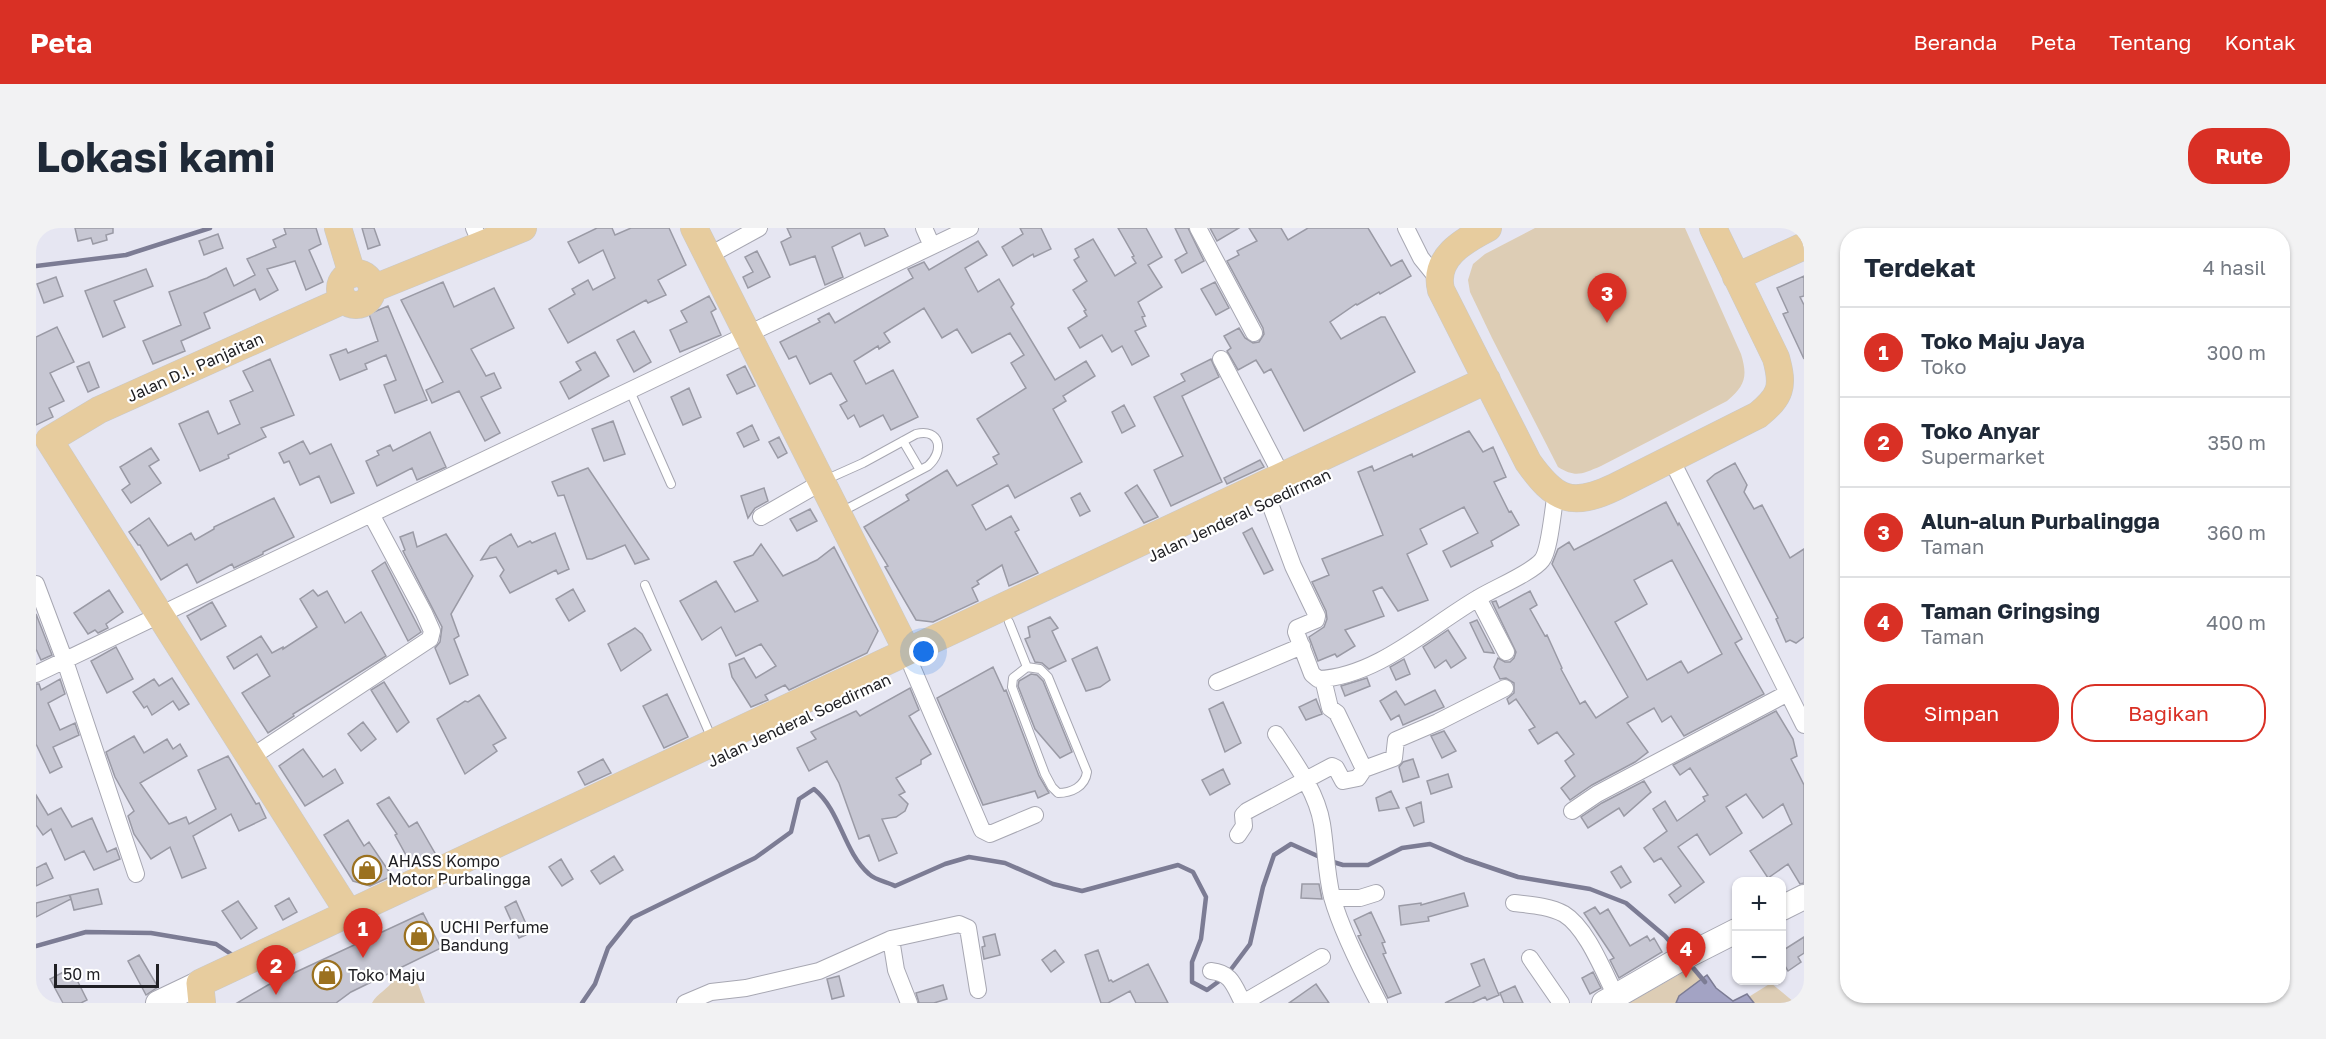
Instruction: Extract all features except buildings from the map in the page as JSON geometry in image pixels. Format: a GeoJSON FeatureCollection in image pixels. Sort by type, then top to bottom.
{"type":"FeatureCollection","features":[{"type":"Feature","properties":{"kind":"main road"},"geometry":{"type":"LineString","coordinates":[[338,228],[362,281],[478,237],[523,228]]}},
{"type":"Feature","properties":{"kind":"main road"},"geometry":{"type":"LineString","coordinates":[[694,228],[910,659]]}},
{"type":"Feature","properties":{"kind":"main road"},"geometry":{"type":"LineString","coordinates":[[1488,228],[1462,242],[1448,256],[1438,279],[1441,290],[1528,462],[1543,483],[1556,493],[1573,499],[1595,497],[1758,415],[1774,401],[1781,377],[1776,358],[1713,228]]}},
{"type":"Feature","properties":{"kind":"main road"},"geometry":{"type":"LineString","coordinates":[[1736,277],[1804,246]]}},
{"type":"Feature","properties":{"kind":"main road","name":"Jalan D.I. Panjaitan"},"geometry":{"type":"LineString","coordinates":[[42,443],[99,410],[344,300],[340,293],[345,278],[362,281]]}},
{"type":"Feature","properties":{"kind":"main road","name":"Jalan Jenderal Soedirman"},"geometry":{"type":"LineString","coordinates":[[353,919],[910,659],[1282,476],[1491,388]]}},
{"type":"Feature","properties":{"kind":"main road","name":"Jalan Jenderal Soedirman"},"geometry":{"type":"LineString","coordinates":[[200,997],[713,742],[910,659],[1009,622],[1269,501],[1491,388]]}},
{"type":"Feature","properties":{"kind":"main road"},"geometry":{"type":"LineString","coordinates":[[42,443],[160,616],[353,919]]}},
{"type":"Feature","properties":{"kind":"street"},"geometry":{"type":"LineString","coordinates":[[708,256],[759,228]]}},
{"type":"Feature","properties":{"kind":"street"},"geometry":{"type":"LineString","coordinates":[[924,228],[932,246]]}},
{"type":"Feature","properties":{"kind":"street"},"geometry":{"type":"LineString","coordinates":[[36,674],[970,228]]}},
{"type":"Feature","properties":{"kind":"street"},"geometry":{"type":"LineString","coordinates":[[1198,228],[1254,333]]}},
{"type":"Feature","properties":{"kind":"street"},"geometry":{"type":"LineString","coordinates":[[1406,228],[1421,258],[1438,279]]}},
{"type":"Feature","properties":{"kind":"street"},"geometry":{"type":"LineString","coordinates":[[1221,359],[1282,476]]}},
{"type":"Feature","properties":{"kind":"street"},"geometry":{"type":"LineString","coordinates":[[1671,459],[1804,725]]}},
{"type":"Feature","properties":{"kind":"street"},"geometry":{"type":"LineString","coordinates":[[761,517],[822,482]]}},
{"type":"Feature","properties":{"kind":"street"},"geometry":{"type":"LineString","coordinates":[[1269,501],[1293,566],[1317,616],[1316,620],[1297,628],[1296,632],[1314,677],[1323,679],[1352,672],[1399,650],[1478,598],[1542,561],[1546,552],[1556,493]]}},
{"type":"Feature","properties":{"kind":"street"},"geometry":{"type":"LineString","coordinates":[[250,758],[430,639],[432,632],[424,614],[371,514]]}},
{"type":"Feature","properties":{"kind":"street"},"geometry":{"type":"LineString","coordinates":[[36,584],[65,661],[136,874]]}},
{"type":"Feature","properties":{"kind":"street"},"geometry":{"type":"LineString","coordinates":[[1478,598],[1506,652]]}},
{"type":"Feature","properties":{"kind":"street"},"geometry":{"type":"LineString","coordinates":[[1217,682],[1302,645]]}},
{"type":"Feature","properties":{"kind":"street"},"geometry":{"type":"LineString","coordinates":[[910,659],[982,830],[990,834],[1035,815]]}},
{"type":"Feature","properties":{"kind":"street"},"geometry":{"type":"LineString","coordinates":[[1323,679],[1330,708],[1337,713],[1364,768]]}},
{"type":"Feature","properties":{"kind":"street"},"geometry":{"type":"LineString","coordinates":[[1238,835],[1244,826],[1245,813],[1332,766],[1336,768],[1341,780],[1359,777],[1364,768],[1395,756],[1396,740],[1438,723],[1505,688]]}},
{"type":"Feature","properties":{"kind":"street"},"geometry":{"type":"LineString","coordinates":[[1572,812],[1597,794],[1788,693]]}},
{"type":"Feature","properties":{"kind":"street"},"geometry":{"type":"LineString","coordinates":[[1276,734],[1318,807],[1332,898],[1378,1003]]}},
{"type":"Feature","properties":{"kind":"street"},"geometry":{"type":"LineString","coordinates":[[1332,898],[1360,898],[1376,893]]}},
{"type":"Feature","properties":{"kind":"street"},"geometry":{"type":"LineString","coordinates":[[1786,906],[1804,897]]}},
{"type":"Feature","properties":{"kind":"street"},"geometry":{"type":"LineString","coordinates":[[1514,903],[1548,908],[1566,915],[1581,930],[1599,962],[1607,1001],[1732,934]]}},
{"type":"Feature","properties":{"kind":"street"},"geometry":{"type":"LineString","coordinates":[[685,1003],[711,992],[746,988],[819,971],[891,939],[964,924],[968,928],[978,990]]}},
{"type":"Feature","properties":{"kind":"street"},"geometry":{"type":"LineString","coordinates":[[891,939],[896,970],[909,1003]]}},
{"type":"Feature","properties":{"kind":"street"},"geometry":{"type":"LineString","coordinates":[[1211,971],[1222,972],[1227,976],[1243,1003],[1322,957]]}},
{"type":"Feature","properties":{"kind":"street"},"geometry":{"type":"LineString","coordinates":[[1530,958],[1561,1003]]}},
{"type":"Feature","properties":{"kind":"street"},"geometry":{"type":"LineString","coordinates":[[158,1003],[200,997]]}},
{"type":"Feature","properties":{"kind":"lane"},"geometry":{"type":"LineString","coordinates":[[630,391],[671,484]]}},
{"type":"Feature","properties":{"kind":"lane"},"geometry":{"type":"LineString","coordinates":[[822,482],[923,433],[931,435],[937,441],[939,447],[936,459],[838,514]]}},
{"type":"Feature","properties":{"kind":"lane"},"geometry":{"type":"LineString","coordinates":[[903,441],[920,470]]}},
{"type":"Feature","properties":{"kind":"lane"},"geometry":{"type":"LineString","coordinates":[[645,585],[713,742]]}},
{"type":"Feature","properties":{"kind":"lane"},"geometry":{"type":"LineString","coordinates":[[1009,622],[1027,668]]}},
{"type":"Feature","properties":{"kind":"lane"},"geometry":{"type":"LineString","coordinates":[[1027,668],[1040,669],[1048,677],[1087,772],[1086,779],[1078,788],[1058,793],[1045,774],[1012,687],[1013,678],[1027,668]]}},
{"type":"Feature","properties":{"kind":"shaded area"},"geometry":{"type":"Polygon","coordinates":[[[1535,228],[1685,228],[1741,354],[1744,375],[1738,391],[1727,401],[1601,466],[1579,474],[1570,473],[1558,467],[1492,338],[1470,292],[1468,280],[1473,264],[1485,254],[1535,228]]]}},
{"type":"Feature","properties":{"kind":"shaded area"},"geometry":{"type":"Polygon","coordinates":[[[1694,966],[1707,990],[1728,1003],[1629,1003],[1694,966]]]}},
{"type":"Feature","properties":{"kind":"shaded area"},"geometry":{"type":"Polygon","coordinates":[[[404,977],[418,984],[425,1003],[372,1003],[393,980],[404,977]]]}},
{"type":"Feature","properties":{"kind":"shaded area"},"geometry":{"type":"Polygon","coordinates":[[[1768,985],[1773,985],[1795,1003],[1739,1003],[1768,985]]]}},
{"type":"Feature","properties":{"kind":"water"},"geometry":{"type":"Polygon","coordinates":[[[1707,975],[1716,988],[1733,1001],[1747,994],[1754,1003],[1676,1003],[1679,996],[1707,975]]]}},
{"type":"Feature","properties":{"kind":"waterway"},"geometry":{"type":"LineString","coordinates":[[36,266],[126,255],[210,228]]}},
{"type":"Feature","properties":{"kind":"waterway"},"geometry":{"type":"LineString","coordinates":[[582,1003],[595,984],[608,948],[632,918],[755,858],[791,832],[799,799],[814,789],[830,808],[860,865],[872,876],[895,886],[945,864],[969,857],[1005,863],[1053,884],[1082,891],[1178,865],[1193,872],[1206,897],[1201,939],[1192,962],[1192,982],[1207,990],[1226,976],[1250,944],[1263,887],[1274,855],[1291,844],[1322,858]]}},
{"type":"Feature","properties":{"kind":"waterway"},"geometry":{"type":"LineString","coordinates":[[1330,861],[1343,865],[1368,865],[1402,848],[1430,844],[1518,877],[1590,889],[1626,903],[1665,936],[1679,952]]}},
{"type":"Feature","properties":{"kind":"waterway"},"geometry":{"type":"LineString","coordinates":[[36,946],[86,932],[151,933],[216,944],[234,956]]}},
{"type":"Feature","properties":{"kind":"waterway"},"geometry":{"type":"LineString","coordinates":[[1689,963],[1705,982]]}},
{"type":"Feature","properties":{"kind":"place","name":"Alun-alun Purbalingga"},"geometry":{"type":"Point","coordinates":[1607,323]}},
{"type":"Feature","properties":{"kind":"place","name":"AHASS Kompo Motor Purbalingga"},"geometry":{"type":"Point","coordinates":[367,870]}},
{"type":"Feature","properties":{"kind":"place","name":"UCHI Perfume Bandung"},"geometry":{"type":"Point","coordinates":[419,936]}},
{"type":"Feature","properties":{"kind":"place","name":"Toko Maju Jaya"},"geometry":{"type":"Point","coordinates":[363,958]}},
{"type":"Feature","properties":{"kind":"place","name":"Toko Maju"},"geometry":{"type":"Point","coordinates":[327,975]}},
{"type":"Feature","properties":{"kind":"place","name":"Taman Gringsing"},"geometry":{"type":"Point","coordinates":[1686,978]}},
{"type":"Feature","properties":{"kind":"place","name":"Toko Anyar"},"geometry":{"type":"Point","coordinates":[276,995]}}]}
